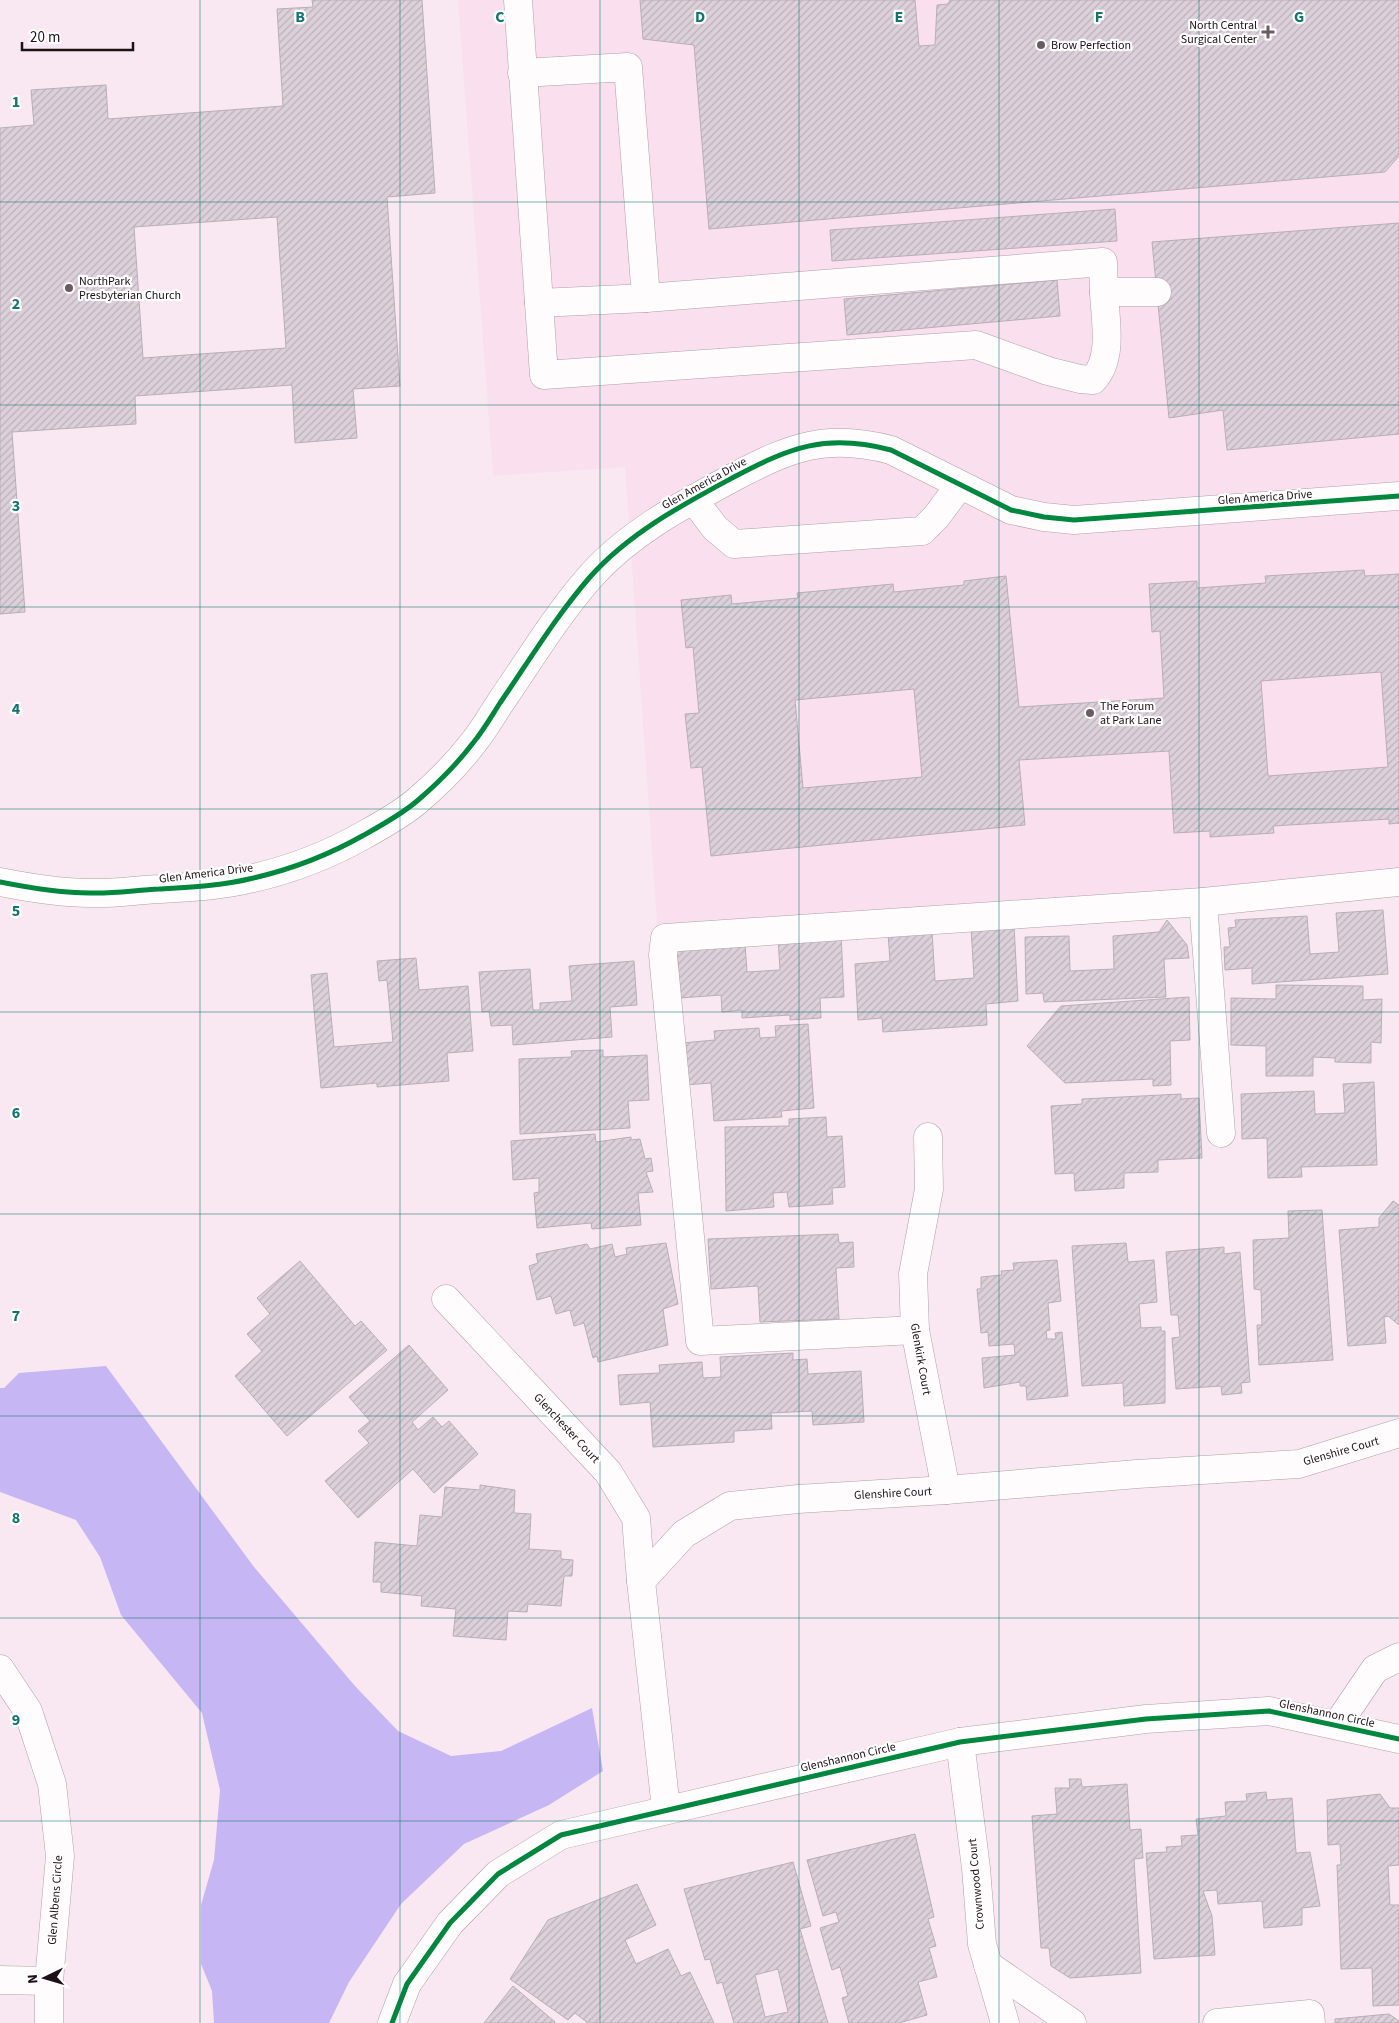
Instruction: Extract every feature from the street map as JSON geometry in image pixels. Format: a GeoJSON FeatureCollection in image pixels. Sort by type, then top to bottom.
{"type":"FeatureCollection","features":[{"type":"Feature","properties":{"kind":"street"},"geometry":{"type":"LineString","coordinates":[[518,0],[522,73],[544,375],[976,346],[1048,371],[1080,379],[1093,380],[1101,372],[1107,348],[1103,262],[646,298],[539,303]]}},
{"type":"Feature","properties":{"kind":"street"},"geometry":{"type":"LineString","coordinates":[[522,73],[628,67],[646,298]]}},
{"type":"Feature","properties":{"kind":"street"},"geometry":{"type":"LineString","coordinates":[[1104,292],[1157,292]]}},
{"type":"Feature","properties":{"kind":"street","name":"Glen America Drive"},"geometry":{"type":"LineString","coordinates":[[0,882],[43,890],[92,894],[192,886],[247,880],[299,866],[340,849],[379,827],[416,802],[444,775],[473,743],[569,601],[614,553],[646,529],[693,499],[768,459],[796,449],[822,442],[846,441],[870,444],[891,450],[1011,510],[1044,517],[1074,520],[1399,496]]}},
{"type":"Feature","properties":{"kind":"street"},"geometry":{"type":"LineString","coordinates":[[693,499],[715,528],[734,544],[922,531],[936,517],[960,485]]}},
{"type":"Feature","properties":{"kind":"street"},"geometry":{"type":"LineString","coordinates":[[915,1330],[700,1341],[663,955],[664,938],[1203,902],[1399,882]]}},
{"type":"Feature","properties":{"kind":"street"},"geometry":{"type":"LineString","coordinates":[[1203,902],[1221,1133]]}},
{"type":"Feature","properties":{"kind":"street","name":"Glenkirk Court"},"geometry":{"type":"LineString","coordinates":[[928,1137],[929,1189],[913,1274],[915,1330],[946,1490]]}},
{"type":"Feature","properties":{"kind":"street","name":"Glenchester Court"},"geometry":{"type":"LineString","coordinates":[[446,1298],[608,1472],[636,1518],[641,1581]]}},
{"type":"Feature","properties":{"kind":"street","name":"Glenshire Court"},"geometry":{"type":"LineString","coordinates":[[641,1581],[684,1534],[730,1506],[798,1499],[1299,1464],[1399,1433]]}},
{"type":"Feature","properties":{"kind":"street"},"geometry":{"type":"LineString","coordinates":[[641,1581],[666,1809]]}},
{"type":"Feature","properties":{"kind":"street"},"geometry":{"type":"LineString","coordinates":[[1337,1725],[1375,1668],[1399,1657]]}},
{"type":"Feature","properties":{"kind":"street","name":"Glen Albens Circle"},"geometry":{"type":"LineString","coordinates":[[0,1669],[28,1711],[52,1784],[60,1856],[49,1981],[49,2023]]}},
{"type":"Feature","properties":{"kind":"street","name":"Glenshannon Circle"},"geometry":{"type":"LineString","coordinates":[[392,2023],[407,1984],[450,1923],[498,1874],[561,1835],[960,1742],[1146,1719],[1269,1711],[1399,1739]]}},
{"type":"Feature","properties":{"kind":"street","name":"Crownwood Court"},"geometry":{"type":"LineString","coordinates":[[960,1742],[976,1868],[982,1944],[1004,2023]]}},
{"type":"Feature","properties":{"kind":"street"},"geometry":{"type":"LineString","coordinates":[[988,1965],[1072,2023]]}},
{"type":"Feature","properties":{"kind":"street"},"geometry":{"type":"LineString","coordinates":[[0,1980],[49,1981]]}},
{"type":"Feature","properties":{"kind":"street"},"geometry":{"type":"LineString","coordinates":[[1217,2023],[1310,2014],[1311,2023]]}},
{"type":"Feature","properties":{"kind":"shaded area"},"geometry":{"type":"Polygon","coordinates":[[[458,0],[1399,0],[1399,877],[658,937],[625,467],[493,476],[458,0]]]}},
{"type":"Feature","properties":{"kind":"shaded area"},"geometry":{"type":"Polygon","coordinates":[[[106,1366],[254,1567],[355,1686],[398,1731],[451,1756],[501,1751],[592,1708],[603,1771],[549,1805],[464,1844],[401,1904],[349,1982],[329,2023],[214,2023],[212,1991],[201,1964],[201,1905],[214,1860],[220,1790],[202,1713],[121,1615],[100,1557],[76,1520],[0,1492],[0,1388],[4,1388],[19,1373],[106,1366]]]}},
{"type":"Feature","properties":{"kind":"building","name":"NorthPark Presbyterian Church"},"geometry":{"type":"Polygon","coordinates":[[[312,0],[422,0],[435,193],[387,197],[400,386],[353,389],[357,438],[295,443],[292,385],[135,396],[136,424],[12,432],[25,612],[0,614],[0,128],[34,125],[31,90],[106,85],[108,119],[283,106],[277,9],[313,7],[312,0]],[[277,217],[134,227],[143,358],[286,348],[277,217]]]}},
{"type":"Feature","properties":{"kind":"building"},"geometry":{"type":"Polygon","coordinates":[[[640,0],[915,0],[919,46],[935,45],[937,5],[948,4],[950,0],[1399,0],[1399,156],[1385,172],[709,229],[694,45],[643,39],[640,0]]]}},
{"type":"Feature","properties":{"kind":"building"},"geometry":{"type":"Polygon","coordinates":[[[1115,209],[1117,241],[832,261],[830,230],[1115,209]]]}},
{"type":"Feature","properties":{"kind":"building"},"geometry":{"type":"Polygon","coordinates":[[[1399,223],[1399,434],[1227,450],[1223,410],[1169,418],[1152,242],[1399,223]]]}},
{"type":"Feature","properties":{"kind":"building"},"geometry":{"type":"Polygon","coordinates":[[[1057,280],[1060,316],[847,335],[844,299],[1057,280]]]}},
{"type":"Feature","properties":{"kind":"building","name":"The Forum at Park Lane"},"geometry":{"type":"Polygon","coordinates":[[[1364,570],[1365,576],[1399,574],[1399,823],[1389,824],[1389,819],[1273,826],[1274,833],[1210,837],[1210,831],[1174,833],[1169,751],[1019,760],[1025,825],[711,856],[702,767],[691,768],[685,714],[699,713],[693,647],[686,648],[681,600],[731,595],[732,604],[798,598],[797,593],[893,584],[894,592],[964,585],[964,581],[1006,576],[1019,707],[1164,698],[1160,631],[1152,632],[1149,584],[1197,581],[1197,588],[1266,583],[1265,576],[1364,570]],[[1381,672],[1261,681],[1268,776],[1388,767],[1381,672]],[[914,689],[795,700],[803,788],[922,777],[914,689]]]}},
{"type":"Feature","properties":{"kind":"building"},"geometry":{"type":"Polygon","coordinates":[[[1383,910],[1388,974],[1252,984],[1252,968],[1225,970],[1224,947],[1230,947],[1228,928],[1236,927],[1235,920],[1307,916],[1310,954],[1339,952],[1336,913],[1383,910]]]}},
{"type":"Feature","properties":{"kind":"building"},"geometry":{"type":"Polygon","coordinates":[[[1167,920],[1187,945],[1189,958],[1164,959],[1166,997],[1044,1002],[1043,993],[1026,994],[1025,937],[1069,936],[1070,971],[1114,969],[1113,936],[1159,932],[1167,920]]]}},
{"type":"Feature","properties":{"kind":"building"},"geometry":{"type":"Polygon","coordinates":[[[1014,925],[1018,1001],[986,1004],[987,1025],[883,1032],[882,1018],[858,1020],[855,964],[890,961],[888,933],[932,931],[935,981],[974,978],[971,928],[1014,925]]]}},
{"type":"Feature","properties":{"kind":"building"},"geometry":{"type":"Polygon","coordinates":[[[841,934],[844,997],[820,998],[821,1018],[790,1020],[790,1015],[742,1018],[742,1010],[722,1012],[721,995],[680,998],[677,948],[745,944],[747,972],[780,970],[778,938],[841,934]]]}},
{"type":"Feature","properties":{"kind":"building"},"geometry":{"type":"Polygon","coordinates":[[[416,958],[419,990],[468,986],[473,1051],[447,1053],[449,1081],[377,1087],[377,1083],[321,1088],[311,975],[327,973],[334,1047],[393,1042],[387,980],[379,981],[377,961],[416,958]]]}},
{"type":"Feature","properties":{"kind":"building"},"geometry":{"type":"Polygon","coordinates":[[[634,961],[637,1005],[610,1007],[612,1037],[513,1045],[512,1025],[491,1026],[489,1011],[482,1012],[479,972],[530,969],[533,1010],[540,1010],[540,1003],[572,1001],[569,966],[634,961]]]}},
{"type":"Feature","properties":{"kind":"building"},"geometry":{"type":"Polygon","coordinates":[[[1276,985],[1363,986],[1363,1000],[1382,999],[1381,1043],[1371,1042],[1371,1063],[1335,1062],[1335,1058],[1313,1057],[1313,1076],[1266,1076],[1266,1046],[1231,1045],[1231,998],[1276,999],[1276,985]]]}},
{"type":"Feature","properties":{"kind":"building"},"geometry":{"type":"Polygon","coordinates":[[[1189,997],[1190,1040],[1170,1041],[1171,1085],[1153,1086],[1153,1079],[1065,1083],[1027,1046],[1061,1006],[1189,997]]]}},
{"type":"Feature","properties":{"kind":"building"},"geometry":{"type":"Polygon","coordinates":[[[808,1024],[814,1108],[781,1111],[782,1117],[714,1121],[711,1083],[685,1085],[682,1043],[715,1040],[714,1031],[759,1028],[760,1038],[776,1037],[775,1026],[808,1024]]]}},
{"type":"Feature","properties":{"kind":"building"},"geometry":{"type":"Polygon","coordinates":[[[603,1050],[603,1057],[647,1055],[649,1100],[628,1101],[630,1128],[520,1134],[519,1059],[572,1057],[571,1051],[603,1050]]]}},
{"type":"Feature","properties":{"kind":"building"},"geometry":{"type":"Polygon","coordinates":[[[1374,1082],[1377,1165],[1301,1167],[1302,1177],[1268,1178],[1267,1138],[1242,1139],[1241,1094],[1314,1091],[1315,1114],[1345,1113],[1343,1084],[1374,1082]]]}},
{"type":"Feature","properties":{"kind":"building"},"geometry":{"type":"Polygon","coordinates":[[[1181,1094],[1181,1099],[1199,1098],[1202,1158],[1158,1160],[1158,1172],[1124,1173],[1124,1188],[1075,1191],[1074,1173],[1055,1174],[1051,1106],[1082,1104],[1082,1099],[1181,1094]]]}},
{"type":"Feature","properties":{"kind":"building"},"geometry":{"type":"Polygon","coordinates":[[[826,1117],[827,1137],[842,1136],[845,1187],[832,1188],[833,1204],[789,1207],[787,1192],[773,1193],[774,1207],[726,1211],[725,1127],[789,1126],[789,1119],[826,1117]]]}},
{"type":"Feature","properties":{"kind":"building"},"geometry":{"type":"Polygon","coordinates":[[[595,1134],[596,1142],[631,1137],[631,1140],[640,1139],[645,1159],[651,1158],[653,1171],[646,1172],[653,1192],[638,1193],[641,1225],[592,1229],[591,1223],[537,1228],[534,1193],[539,1192],[539,1178],[513,1180],[511,1141],[595,1134]]]}},
{"type":"Feature","properties":{"kind":"building"},"geometry":{"type":"Polygon","coordinates":[[[1393,1201],[1399,1205],[1399,1325],[1388,1316],[1384,1317],[1386,1343],[1348,1346],[1339,1230],[1379,1227],[1379,1218],[1393,1201]]]}},
{"type":"Feature","properties":{"kind":"building"},"geometry":{"type":"Polygon","coordinates":[[[1322,1210],[1333,1360],[1259,1365],[1257,1325],[1262,1325],[1261,1290],[1254,1289],[1253,1240],[1289,1238],[1288,1211],[1322,1210]]]}},
{"type":"Feature","properties":{"kind":"building"},"geometry":{"type":"Polygon","coordinates":[[[838,1234],[839,1243],[853,1242],[854,1267],[836,1268],[839,1319],[760,1322],[758,1286],[711,1289],[708,1239],[838,1234]]]}},
{"type":"Feature","properties":{"kind":"building"},"geometry":{"type":"Polygon","coordinates":[[[666,1243],[678,1304],[663,1309],[668,1345],[598,1362],[597,1356],[593,1358],[584,1323],[574,1326],[570,1310],[556,1314],[551,1296],[537,1300],[529,1266],[538,1263],[536,1254],[587,1244],[590,1249],[612,1244],[615,1257],[627,1254],[626,1248],[666,1243]]]}},
{"type":"Feature","properties":{"kind":"building"},"geometry":{"type":"Polygon","coordinates":[[[1126,1243],[1128,1262],[1154,1260],[1157,1302],[1139,1304],[1141,1328],[1161,1327],[1161,1331],[1165,1331],[1165,1403],[1124,1406],[1123,1383],[1082,1386],[1072,1246],[1126,1243]]]}},
{"type":"Feature","properties":{"kind":"building"},"geometry":{"type":"Polygon","coordinates":[[[1224,1247],[1224,1254],[1240,1252],[1250,1382],[1241,1383],[1242,1393],[1222,1395],[1221,1386],[1176,1389],[1172,1338],[1180,1337],[1178,1315],[1171,1315],[1166,1252],[1224,1247]]]}},
{"type":"Feature","properties":{"kind":"building"},"geometry":{"type":"Polygon","coordinates":[[[1057,1260],[1061,1301],[1048,1303],[1050,1330],[1046,1331],[1047,1339],[1056,1339],[1055,1333],[1062,1332],[1068,1396],[1027,1400],[1026,1386],[1020,1386],[1020,1382],[984,1388],[982,1358],[1015,1355],[1014,1344],[989,1346],[988,1332],[981,1333],[977,1289],[981,1289],[981,1277],[1002,1275],[1001,1271],[1014,1270],[1013,1263],[1057,1260]]]}},
{"type":"Feature","properties":{"kind":"building"},"geometry":{"type":"Polygon","coordinates":[[[300,1261],[355,1326],[361,1321],[387,1350],[287,1436],[235,1376],[262,1351],[247,1334],[270,1314],[257,1298],[300,1261]]]}},
{"type":"Feature","properties":{"kind":"building"},"geometry":{"type":"Polygon","coordinates":[[[409,1345],[448,1390],[412,1422],[418,1430],[433,1417],[442,1427],[449,1421],[478,1454],[434,1493],[413,1469],[358,1518],[325,1481],[369,1443],[358,1431],[370,1421],[349,1397],[409,1345]]]}},
{"type":"Feature","properties":{"kind":"building"},"geometry":{"type":"Polygon","coordinates":[[[793,1353],[793,1360],[807,1359],[808,1374],[861,1371],[864,1422],[813,1425],[812,1411],[771,1413],[772,1429],[734,1431],[734,1442],[653,1447],[650,1402],[620,1405],[618,1375],[660,1373],[659,1365],[702,1362],[703,1378],[721,1377],[720,1357],[793,1353]]]}},
{"type":"Feature","properties":{"kind":"building"},"geometry":{"type":"Polygon","coordinates":[[[480,1485],[515,1490],[514,1513],[531,1514],[529,1549],[561,1551],[561,1559],[573,1560],[572,1576],[564,1576],[561,1606],[528,1604],[527,1612],[508,1611],[506,1640],[453,1636],[456,1609],[421,1606],[422,1596],[381,1592],[381,1582],[373,1582],[375,1542],[417,1546],[420,1515],[442,1517],[445,1487],[480,1490],[480,1485]]]}},
{"type":"Feature","properties":{"kind":"building"},"geometry":{"type":"Polygon","coordinates":[[[1069,1779],[1081,1779],[1082,1787],[1127,1784],[1130,1830],[1141,1829],[1143,1858],[1134,1859],[1141,1973],[1070,1978],[1051,1966],[1049,1948],[1041,1948],[1032,1816],[1057,1814],[1055,1788],[1070,1788],[1069,1779]]]}},
{"type":"Feature","properties":{"kind":"building"},"geometry":{"type":"Polygon","coordinates":[[[1266,1792],[1267,1800],[1292,1798],[1296,1853],[1310,1852],[1320,1906],[1302,1908],[1302,1925],[1264,1928],[1262,1901],[1218,1904],[1217,1890],[1203,1891],[1212,1916],[1215,1955],[1154,1959],[1146,1853],[1167,1852],[1166,1847],[1182,1846],[1181,1836],[1198,1835],[1196,1819],[1226,1816],[1225,1802],[1247,1801],[1246,1794],[1266,1792]]]}},
{"type":"Feature","properties":{"kind":"building"},"geometry":{"type":"Polygon","coordinates":[[[1380,1794],[1390,1808],[1399,1808],[1399,1865],[1388,1866],[1390,1905],[1399,1905],[1399,2005],[1373,2006],[1372,1968],[1341,1969],[1337,1865],[1341,1865],[1340,1844],[1328,1845],[1327,1800],[1380,1794]]]}},
{"type":"Feature","properties":{"kind":"building"},"geometry":{"type":"Polygon","coordinates":[[[915,1834],[934,1917],[928,1919],[936,1946],[929,1948],[937,1977],[918,1982],[927,2015],[899,2023],[849,2023],[842,1998],[848,1996],[840,1967],[832,1970],[820,1928],[839,1922],[836,1912],[823,1916],[807,1860],[915,1834]]]}},
{"type":"Feature","properties":{"kind":"building"},"geometry":{"type":"Polygon","coordinates":[[[793,1862],[811,1926],[800,1929],[828,2023],[734,2023],[722,1982],[717,1984],[710,1959],[705,1960],[684,1889],[793,1862]],[[778,1969],[755,1975],[765,2017],[788,2012],[778,1969]]]}},
{"type":"Feature","properties":{"kind":"building"},"geometry":{"type":"Polygon","coordinates":[[[637,1884],[656,1925],[625,1940],[636,1964],[668,1949],[681,1976],[690,1972],[714,2023],[588,2023],[575,2013],[568,2020],[510,1979],[548,1920],[637,1884]]]}},
{"type":"Feature","properties":{"kind":"building"},"geometry":{"type":"Polygon","coordinates":[[[513,1986],[555,2022],[484,2023],[513,1986]]]}},
{"type":"Feature","properties":{"kind":"building"},"geometry":{"type":"Polygon","coordinates":[[[1389,2014],[1399,2023],[1335,2023],[1335,2019],[1389,2014]]]}},
{"type":"Feature","properties":{"kind":"cycle path"},"geometry":{"type":"LineString","coordinates":[[0,882],[78,893],[216,885],[249,879],[294,867],[322,856],[364,835],[411,806],[460,759],[480,734],[566,607],[605,561],[639,533],[676,509],[773,458],[810,446],[828,443],[847,443],[891,450],[1011,510],[1044,517],[1074,520],[1399,496]]}},
{"type":"Feature","properties":{"kind":"cycle path"},"geometry":{"type":"LineString","coordinates":[[392,2023],[407,1984],[450,1923],[498,1874],[561,1835],[960,1742],[1146,1719],[1269,1711],[1399,1739]]}},
{"type":"Feature","properties":{"kind":"place","name":"North Central Surgical Center"},"geometry":{"type":"Point","coordinates":[1268,32]}},
{"type":"Feature","properties":{"kind":"place","name":"Brow Perfection"},"geometry":{"type":"Point","coordinates":[1041,45]}},
{"type":"Feature","properties":{"kind":"place","name":"NorthPark Presbyterian Church"},"geometry":{"type":"Point","coordinates":[69,288]}},
{"type":"Feature","properties":{"kind":"place","name":"The Forum at Park Lane"},"geometry":{"type":"Point","coordinates":[1090,713]}}]}
